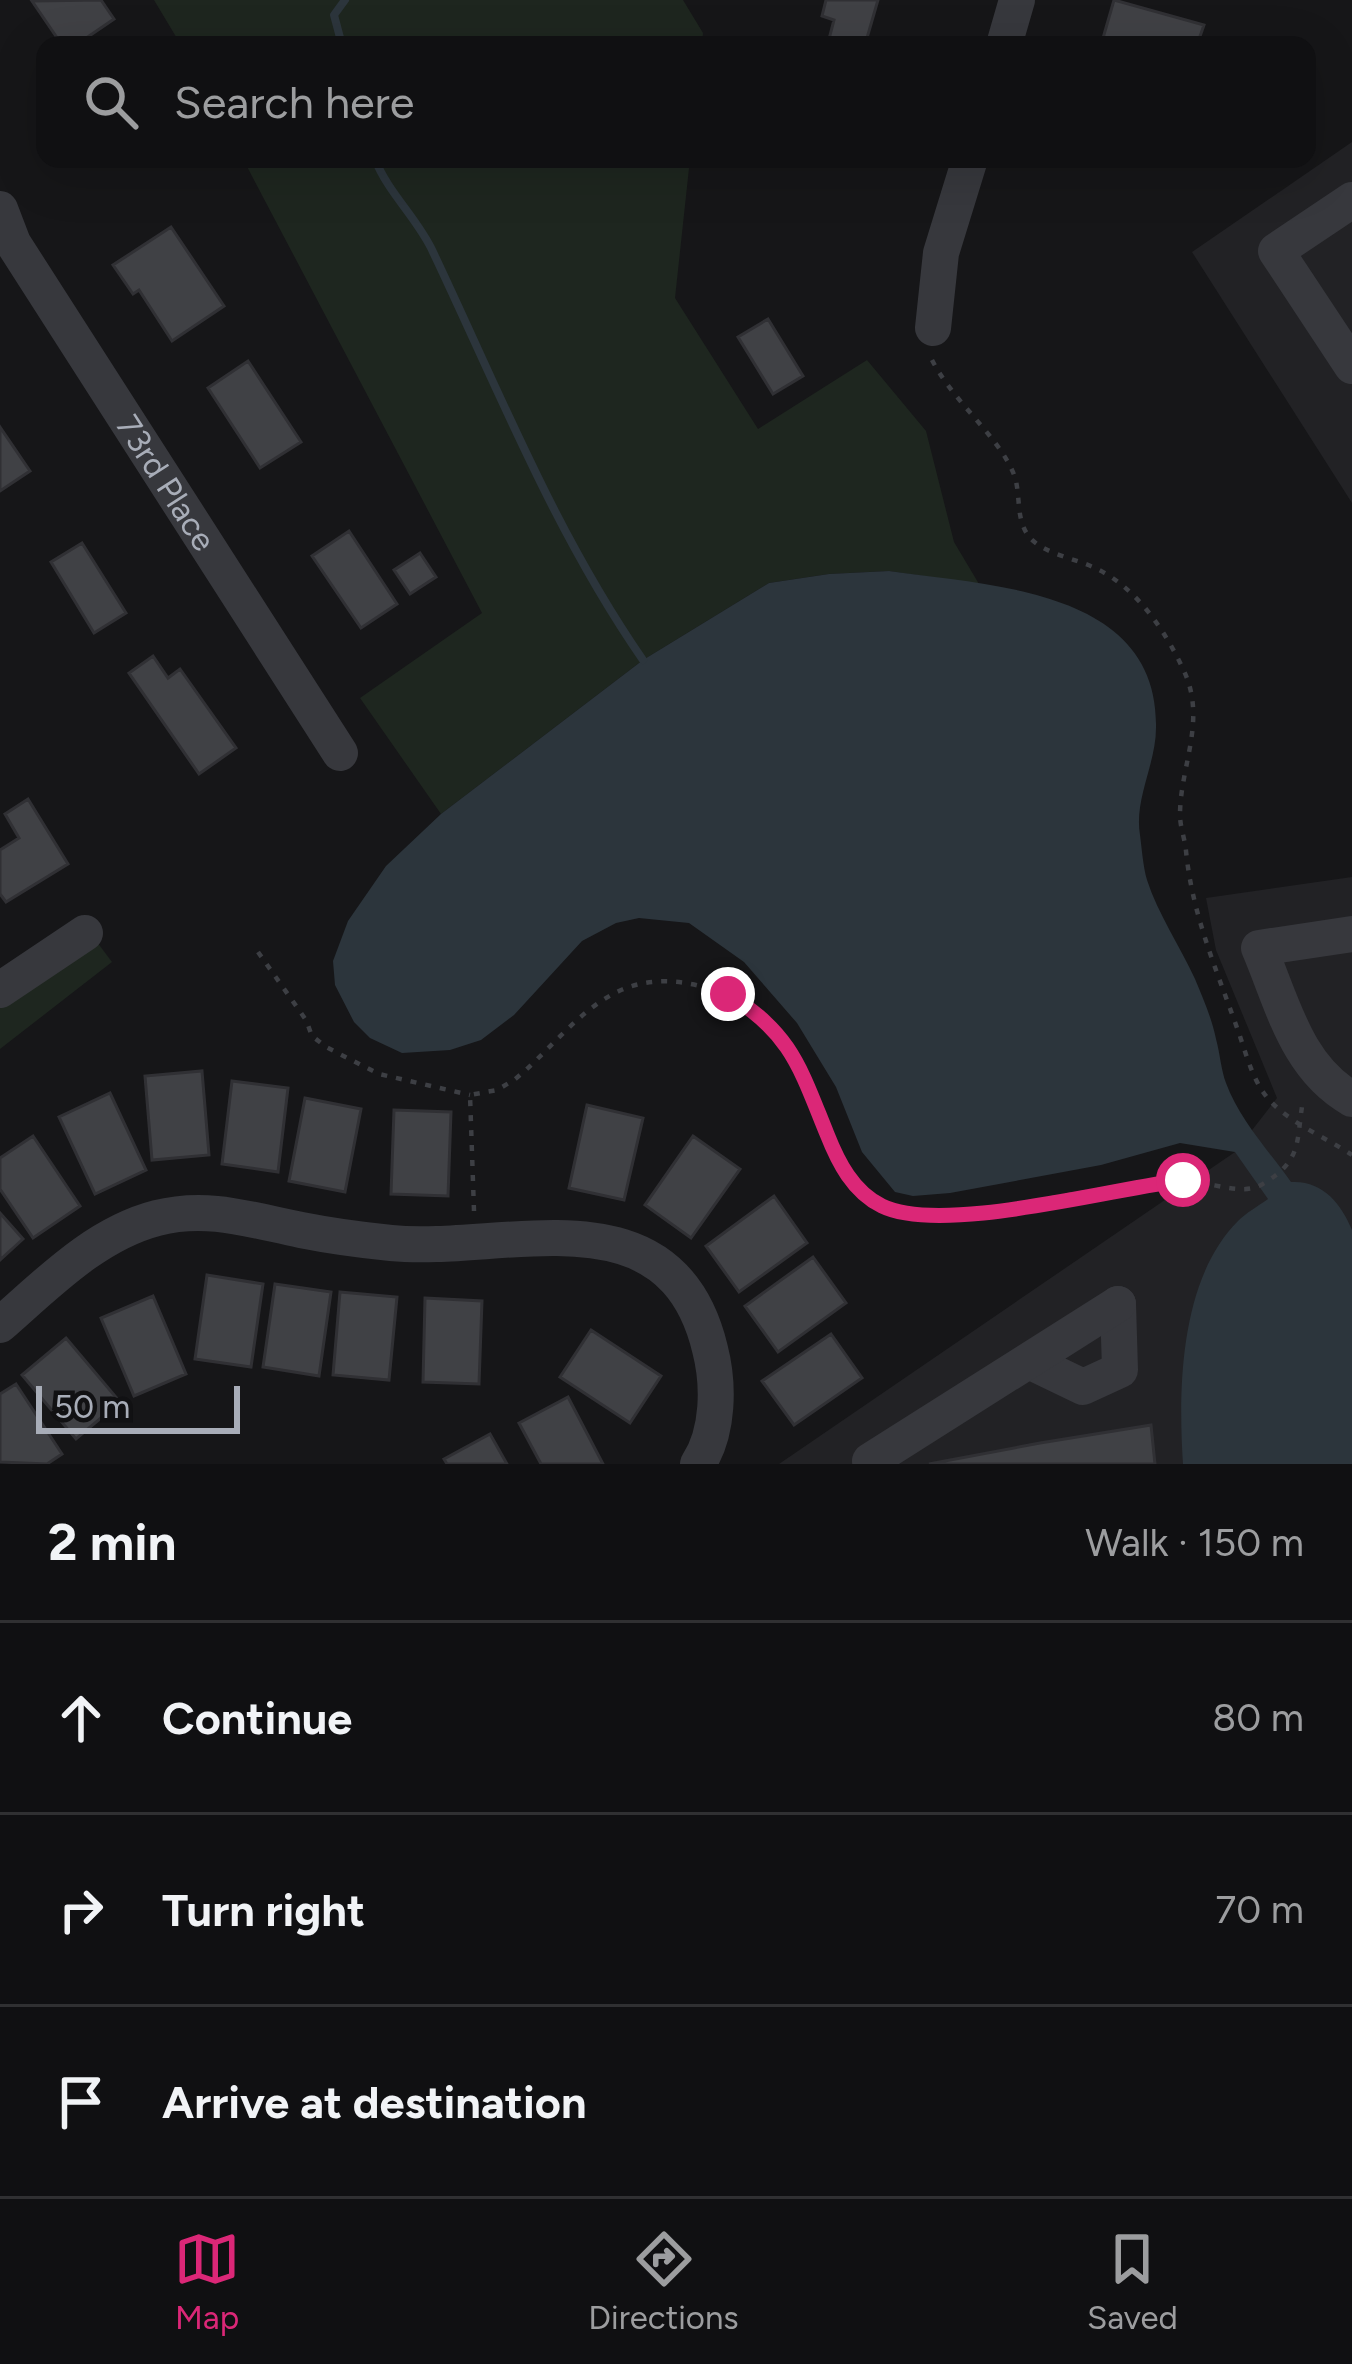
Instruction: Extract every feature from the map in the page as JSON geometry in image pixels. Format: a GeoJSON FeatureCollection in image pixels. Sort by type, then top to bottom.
{"type":"FeatureCollection","features":[{"type":"Feature","properties":{"kind":"street"},"geometry":{"type":"LineString","coordinates":[[1007,36],[1017,0]]}},
{"type":"Feature","properties":{"kind":"street"},"geometry":{"type":"LineString","coordinates":[[933,328],[941,253],[967,168]]}},
{"type":"Feature","properties":{"kind":"street"},"geometry":{"type":"LineString","coordinates":[[1352,200],[1276,251],[1352,366]]}},
{"type":"Feature","properties":{"kind":"street","name":"73rd Place"},"geometry":{"type":"LineString","coordinates":[[0,209],[13,243],[340,753]]}},
{"type":"Feature","properties":{"kind":"street"},"geometry":{"type":"LineString","coordinates":[[0,989],[85,933]]}},
{"type":"Feature","properties":{"kind":"street"},"geometry":{"type":"LineString","coordinates":[[1352,934],[1259,948],[1304,1053],[1317,1074],[1352,1099]]}},
{"type":"Feature","properties":{"kind":"street"},"geometry":{"type":"LineString","coordinates":[[0,1324],[105,1240],[130,1227],[190,1212],[221,1212],[371,1241],[442,1246],[564,1236],[609,1241],[658,1266],[686,1293],[704,1324],[715,1369],[715,1412],[698,1464]]}},
{"type":"Feature","properties":{"kind":"street"},"geometry":{"type":"LineString","coordinates":[[869,1463],[1029,1361]]}},
{"type":"Feature","properties":{"kind":"path"},"geometry":{"type":"LineString","coordinates":[[933,328],[932,360],[1015,474],[1020,519],[1030,537],[1125,586],[1162,633],[1186,676],[1193,707],[1180,818],[1195,913],[1262,1091],[1300,1123],[1352,1155]]}},
{"type":"Feature","properties":{"kind":"path"},"geometry":{"type":"LineString","coordinates":[[258,952],[306,1020],[312,1036],[326,1047],[379,1074],[470,1095],[497,1090],[514,1080],[580,1017],[638,984],[683,982],[728,994],[767,1022],[791,1049],[848,1177],[866,1196],[900,1213],[942,1219],[1183,1180],[1257,1188],[1285,1169],[1295,1153],[1305,1093],[1317,1074]]}},
{"type":"Feature","properties":{"kind":"path"},"geometry":{"type":"LineString","coordinates":[[470,1095],[475,1243]]}},
{"type":"Feature","properties":{"kind":"shaded area"},"geometry":{"type":"Polygon","coordinates":[[[154,0],[683,0],[703,33],[703,36],[176,36],[154,0]]]}},
{"type":"Feature","properties":{"kind":"shaded area"},"geometry":{"type":"Polygon","coordinates":[[[1352,142],[1352,503],[1192,252],[1352,142]]]}},
{"type":"Feature","properties":{"kind":"shaded area"},"geometry":{"type":"Polygon","coordinates":[[[248,168],[689,168],[675,298],[758,429],[867,360],[926,431],[954,542],[979,584],[889,571],[769,583],[643,660],[441,814],[360,698],[482,613],[248,168]]]}},
{"type":"Feature","properties":{"kind":"shaded area"},"geometry":{"type":"Polygon","coordinates":[[[889,571],[974,582],[1062,603],[1100,621],[1130,647],[1150,682],[1155,741],[1139,822],[1152,893],[1204,1001],[1224,1078],[1239,1109],[1291,1182],[1312,1185],[1329,1195],[1352,1230],[1352,1464],[1183,1464],[1183,1369],[1194,1303],[1219,1245],[1238,1221],[1268,1199],[1235,1152],[1180,1143],[1101,1165],[950,1193],[913,1196],[895,1192],[862,1152],[836,1087],[797,1023],[744,962],[689,923],[639,918],[616,923],[582,941],[514,1015],[481,1040],[450,1050],[402,1053],[370,1038],[354,1022],[335,985],[333,961],[348,921],[386,866],[441,814],[643,660],[769,583],[889,571]]]}},
{"type":"Feature","properties":{"kind":"shaded area"},"geometry":{"type":"Polygon","coordinates":[[[1352,877],[1352,1464],[779,1464],[1235,1152],[1277,1098],[1216,950],[1206,898],[1352,877]]]}},
{"type":"Feature","properties":{"kind":"shaded area"},"geometry":{"type":"Polygon","coordinates":[[[94,938],[112,962],[0,1049],[0,1000],[94,938]]]}},
{"type":"Feature","properties":{"kind":"building"},"geometry":{"type":"Polygon","coordinates":[[[101,0],[114,19],[89,36],[56,36],[32,1],[101,0]]]}},
{"type":"Feature","properties":{"kind":"building"},"geometry":{"type":"Polygon","coordinates":[[[826,0],[878,0],[868,36],[830,36],[834,20],[822,16],[826,0]]]}},
{"type":"Feature","properties":{"kind":"building"},"geometry":{"type":"Polygon","coordinates":[[[1114,0],[1204,25],[1200,36],[1104,36],[1114,0]]]}},
{"type":"Feature","properties":{"kind":"building"},"geometry":{"type":"Polygon","coordinates":[[[171,227],[224,306],[172,341],[139,290],[133,294],[113,265],[171,227]]]}},
{"type":"Feature","properties":{"kind":"building"},"geometry":{"type":"Polygon","coordinates":[[[768,319],[803,376],[773,394],[738,337],[768,319]]]}},
{"type":"Feature","properties":{"kind":"building"},"geometry":{"type":"Polygon","coordinates":[[[248,361],[301,442],[260,468],[208,388],[248,361]]]}},
{"type":"Feature","properties":{"kind":"building"},"geometry":{"type":"Polygon","coordinates":[[[0,427],[30,471],[0,491],[0,427]]]}},
{"type":"Feature","properties":{"kind":"building"},"geometry":{"type":"Polygon","coordinates":[[[349,531],[397,604],[361,628],[312,556],[349,531]]]}},
{"type":"Feature","properties":{"kind":"building"},"geometry":{"type":"Polygon","coordinates":[[[82,543],[126,613],[94,633],[51,562],[82,543]]]}},
{"type":"Feature","properties":{"kind":"building"},"geometry":{"type":"Polygon","coordinates":[[[420,553],[436,577],[410,594],[394,570],[420,553]]]}},
{"type":"Feature","properties":{"kind":"building"},"geometry":{"type":"Polygon","coordinates":[[[153,656],[168,678],[180,669],[236,748],[199,774],[129,673],[153,656]]]}},
{"type":"Feature","properties":{"kind":"building"},"geometry":{"type":"Polygon","coordinates":[[[28,799],[68,864],[6,902],[0,894],[0,850],[19,838],[5,814],[28,799]]]}},
{"type":"Feature","properties":{"kind":"building"},"geometry":{"type":"Polygon","coordinates":[[[202,1071],[209,1155],[152,1160],[145,1076],[202,1071]]]}},
{"type":"Feature","properties":{"kind":"building"},"geometry":{"type":"Polygon","coordinates":[[[232,1081],[288,1088],[278,1172],[222,1164],[232,1081]]]}},
{"type":"Feature","properties":{"kind":"building"},"geometry":{"type":"Polygon","coordinates":[[[110,1093],[146,1170],[95,1194],[59,1117],[110,1093]]]}},
{"type":"Feature","properties":{"kind":"building"},"geometry":{"type":"Polygon","coordinates":[[[305,1098],[361,1109],[345,1192],[289,1181],[305,1098]]]}},
{"type":"Feature","properties":{"kind":"building"},"geometry":{"type":"Polygon","coordinates":[[[587,1105],[643,1118],[624,1200],[569,1188],[587,1105]]]}},
{"type":"Feature","properties":{"kind":"building"},"geometry":{"type":"Polygon","coordinates":[[[394,1110],[451,1112],[448,1196],[391,1194],[394,1110]]]}},
{"type":"Feature","properties":{"kind":"building"},"geometry":{"type":"Polygon","coordinates":[[[33,1136],[80,1206],[33,1238],[0,1189],[0,1158],[33,1136]]]}},
{"type":"Feature","properties":{"kind":"building"},"geometry":{"type":"Polygon","coordinates":[[[693,1136],[740,1169],[691,1238],[645,1205],[693,1136]]]}},
{"type":"Feature","properties":{"kind":"building"},"geometry":{"type":"Polygon","coordinates":[[[774,1196],[807,1243],[739,1292],[706,1246],[774,1196]]]}},
{"type":"Feature","properties":{"kind":"building"},"geometry":{"type":"Polygon","coordinates":[[[0,1213],[23,1239],[0,1260],[0,1213]]]}},
{"type":"Feature","properties":{"kind":"building"},"geometry":{"type":"Polygon","coordinates":[[[813,1257],[846,1303],[778,1352],[745,1306],[813,1257]]]}},
{"type":"Feature","properties":{"kind":"building"},"geometry":{"type":"Polygon","coordinates":[[[207,1275],[263,1284],[251,1367],[195,1359],[207,1275]]]}},
{"type":"Feature","properties":{"kind":"building"},"geometry":{"type":"Polygon","coordinates":[[[275,1284],[331,1292],[319,1376],[263,1367],[275,1284]]]}},
{"type":"Feature","properties":{"kind":"building"},"geometry":{"type":"Polygon","coordinates":[[[340,1292],[397,1297],[389,1380],[333,1375],[340,1292]]]}},
{"type":"Feature","properties":{"kind":"building"},"geometry":{"type":"Polygon","coordinates":[[[153,1296],[186,1374],[134,1396],[101,1318],[153,1296]]]}},
{"type":"Feature","properties":{"kind":"building"},"geometry":{"type":"Polygon","coordinates":[[[425,1298],[482,1301],[479,1384],[423,1382],[425,1298]]]}},
{"type":"Feature","properties":{"kind":"building"},"geometry":{"type":"Polygon","coordinates":[[[591,1330],[661,1376],[630,1423],[560,1377],[591,1330]]]}},
{"type":"Feature","properties":{"kind":"building"},"geometry":{"type":"Polygon","coordinates":[[[831,1334],[862,1378],[794,1425],[762,1381],[831,1334]]]}},
{"type":"Feature","properties":{"kind":"building"},"geometry":{"type":"Polygon","coordinates":[[[66,1338],[120,1402],[76,1439],[22,1375],[66,1338]]]}},
{"type":"Feature","properties":{"kind":"building"},"geometry":{"type":"Polygon","coordinates":[[[16,1384],[62,1454],[47,1464],[0,1462],[0,1394],[16,1384]]]}},
{"type":"Feature","properties":{"kind":"building"},"geometry":{"type":"Polygon","coordinates":[[[568,1397],[603,1464],[541,1464],[519,1423],[568,1397]]]}},
{"type":"Feature","properties":{"kind":"building"},"geometry":{"type":"Polygon","coordinates":[[[1151,1425],[1155,1464],[929,1464],[1040,1443],[1151,1425]]]}},
{"type":"Feature","properties":{"kind":"building"},"geometry":{"type":"Polygon","coordinates":[[[490,1434],[507,1464],[447,1464],[444,1459],[490,1434]]]}},
{"type":"Feature","properties":{"kind":"waterway"},"geometry":{"type":"LineString","coordinates":[[340,36],[334,15],[345,0]]}},
{"type":"Feature","properties":{"kind":"waterway"},"geometry":{"type":"LineString","coordinates":[[380,168],[427,240],[555,512],[643,660]]}},
{"type":"Feature","properties":{"kind":"route"},"geometry":{"type":"LineString","coordinates":[[728,994],[767,1022],[791,1049],[848,1177],[881,1206],[942,1219],[1183,1180]]}}]}
